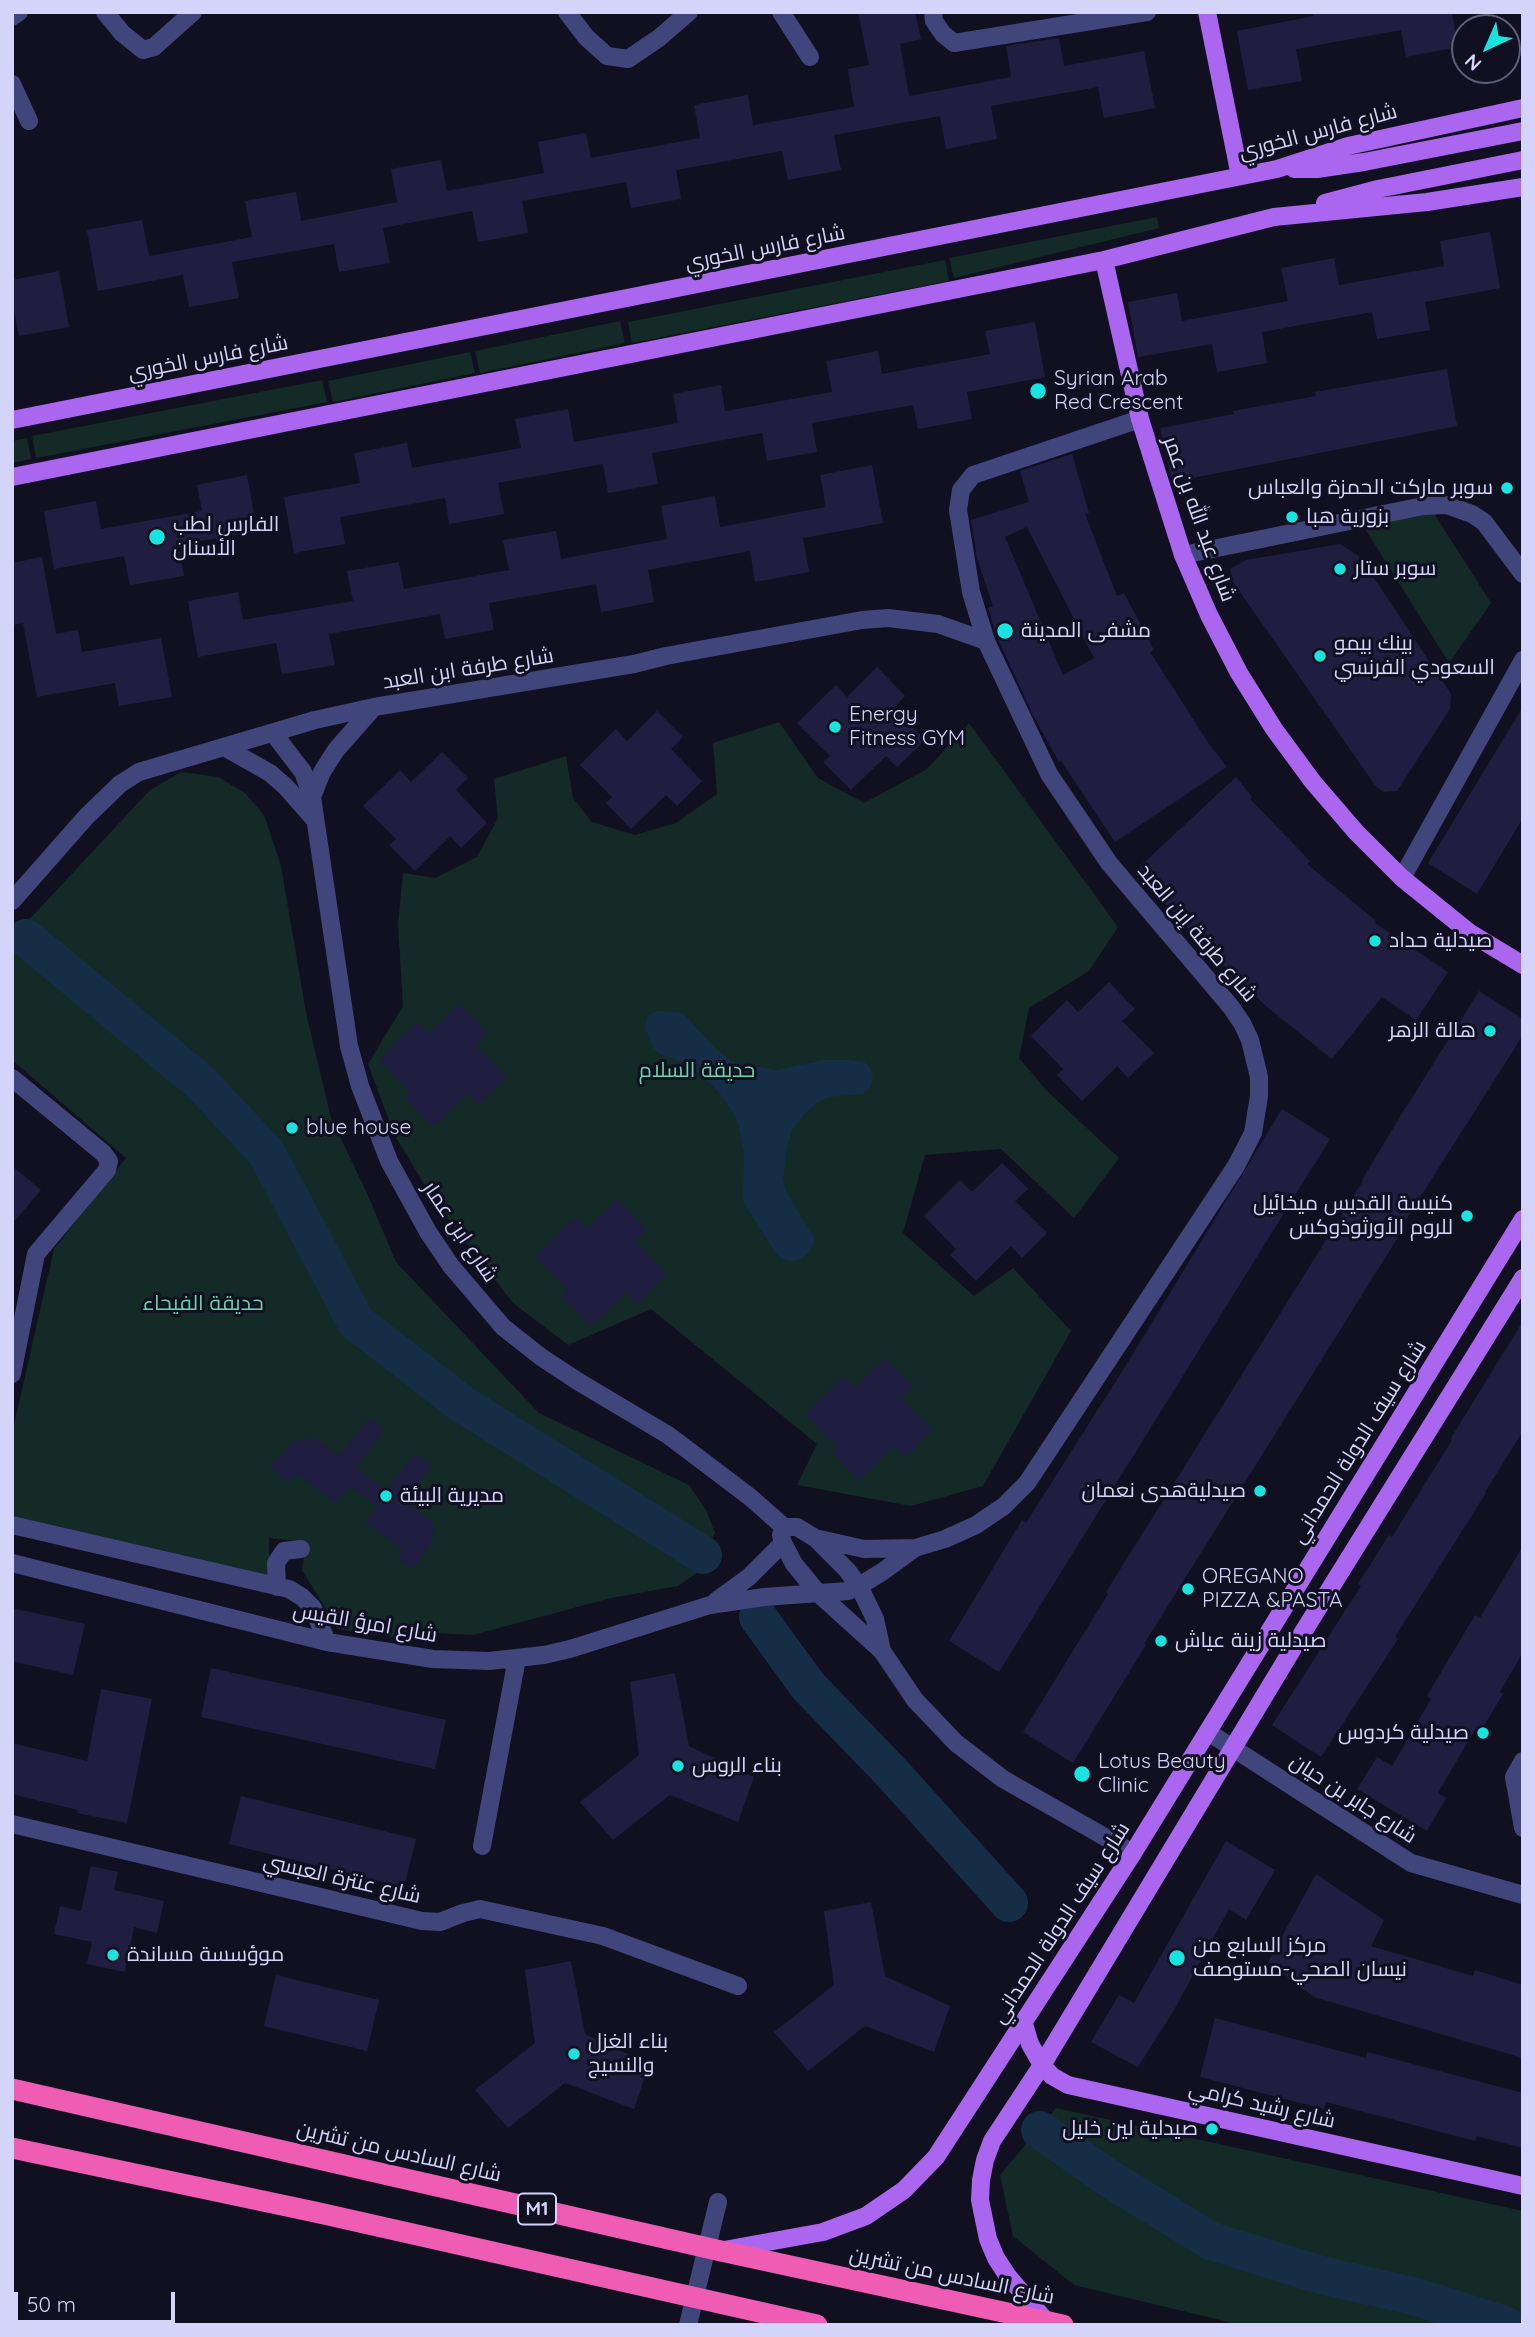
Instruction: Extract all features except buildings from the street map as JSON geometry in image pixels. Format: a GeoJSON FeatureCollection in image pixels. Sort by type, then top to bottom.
{"type":"FeatureCollection","features":[{"type":"Feature","properties":{"kind":"highway","name":"شارع السادس من تشرين"},"geometry":{"type":"LineString","coordinates":[[12,2089],[721,2251],[1054,2323]]}},
{"type":"Feature","properties":{"kind":"highway"},"geometry":{"type":"LineString","coordinates":[[12,2148],[817,2325]]}},
{"type":"Feature","properties":{"kind":"main road"},"geometry":{"type":"LineString","coordinates":[[1207,12],[1240,176]]}},
{"type":"Feature","properties":{"kind":"main road","name":"شارع فارس الخوري"},"geometry":{"type":"LineString","coordinates":[[12,420],[1277,169],[1348,146],[1523,108]]}},
{"type":"Feature","properties":{"kind":"main road"},"geometry":{"type":"LineString","coordinates":[[1277,169],[1317,169],[1364,162],[1523,131]]}},
{"type":"Feature","properties":{"kind":"main road"},"geometry":{"type":"LineString","coordinates":[[12,477],[1104,260],[1378,189],[1523,160]]}},
{"type":"Feature","properties":{"kind":"main road"},"geometry":{"type":"LineString","coordinates":[[1274,217],[1427,202],[1523,187]]}},
{"type":"Feature","properties":{"kind":"main road","name":"شارع عبد الله بن عمر"},"geometry":{"type":"LineString","coordinates":[[1104,260],[1140,419],[1183,555],[1239,673],[1274,729],[1321,792],[1356,832],[1402,878],[1470,933],[1523,965]]}},
{"type":"Feature","properties":{"kind":"main road","name":"شارع سيف الدولة الحمداني"},"geometry":{"type":"LineString","coordinates":[[721,2251],[823,2232],[866,2216],[886,2204],[921,2175],[936,2157],[1133,1853],[1523,1219]]}},
{"type":"Feature","properties":{"kind":"main road"},"geometry":{"type":"LineString","coordinates":[[1054,2323],[1007,2275],[988,2239],[980,2200],[985,2160],[992,2141],[1042,2066],[1233,1748],[1523,1278]]}},
{"type":"Feature","properties":{"kind":"main road"},"geometry":{"type":"LineString","coordinates":[[1024,2024],[1030,2044],[1042,2066]]}},
{"type":"Feature","properties":{"kind":"main road","name":"شارع رشيد كرامي"},"geometry":{"type":"LineString","coordinates":[[1042,2066],[1052,2077],[1068,2085],[1523,2186]]}},
{"type":"Feature","properties":{"kind":"street"},"geometry":{"type":"LineString","coordinates":[[12,17],[19,12]]}},
{"type":"Feature","properties":{"kind":"street"},"geometry":{"type":"LineString","coordinates":[[105,12],[122,33],[144,50],[154,47],[193,12]]}},
{"type":"Feature","properties":{"kind":"street"},"geometry":{"type":"LineString","coordinates":[[567,12],[586,37],[607,56],[628,59],[659,38],[689,12]]}},
{"type":"Feature","properties":{"kind":"street"},"geometry":{"type":"LineString","coordinates":[[781,12],[810,57]]}},
{"type":"Feature","properties":{"kind":"street"},"geometry":{"type":"LineString","coordinates":[[933,12],[934,20],[943,34],[954,43],[1147,12]]}},
{"type":"Feature","properties":{"kind":"street"},"geometry":{"type":"LineString","coordinates":[[12,84],[29,121]]}},
{"type":"Feature","properties":{"kind":"street","name":"شارع طرفة إبن العبد"},"geometry":{"type":"LineString","coordinates":[[815,1538],[864,1549],[915,1548],[945,1539],[976,1525],[1003,1506],[1027,1483],[1236,1166],[1253,1133],[1259,1096],[1256,1058],[1242,1023],[1109,863],[1049,774],[986,641],[971,592],[958,500],[966,481],[982,471],[1140,419]]}},
{"type":"Feature","properties":{"kind":"street"},"geometry":{"type":"LineString","coordinates":[[1183,555],[1423,506],[1447,505],[1472,514],[1484,522],[1523,574]]}},
{"type":"Feature","properties":{"kind":"street","name":"شارع طرفة ابن العبد"},"geometry":{"type":"LineString","coordinates":[[12,901],[86,817],[120,784],[139,772],[314,720],[374,707],[634,664],[862,620],[888,618],[925,622],[962,631],[986,641]]}},
{"type":"Feature","properties":{"kind":"street"},"geometry":{"type":"LineString","coordinates":[[1402,878],[1523,660]]}},
{"type":"Feature","properties":{"kind":"street"},"geometry":{"type":"LineString","coordinates":[[313,797],[322,772],[336,750],[374,707]]}},
{"type":"Feature","properties":{"kind":"street","name":"شارع ابن عمار"},"geometry":{"type":"LineString","coordinates":[[274,733],[303,772],[313,797],[314,820],[349,1046],[360,1086],[389,1161],[428,1232],[459,1276],[503,1327],[560,1370],[678,1443],[750,1497],[783,1535],[794,1564],[818,1593],[882,1651],[915,1700],[949,1737],[1003,1779],[1133,1853]]}},
{"type":"Feature","properties":{"kind":"street"},"geometry":{"type":"LineString","coordinates":[[224,747],[270,773],[294,795],[314,820]]}},
{"type":"Feature","properties":{"kind":"street"},"geometry":{"type":"LineString","coordinates":[[12,1078],[103,1153],[109,1161],[107,1170],[36,1254],[12,1374]]}},
{"type":"Feature","properties":{"kind":"street"},"geometry":{"type":"LineString","coordinates":[[12,1525],[289,1589],[313,1608],[327,1642]]}},
{"type":"Feature","properties":{"kind":"street","name":"شارع ابن عمار"},"geometry":{"type":"LineString","coordinates":[[783,1535],[797,1527],[815,1538],[859,1586],[875,1619],[882,1651]]}},
{"type":"Feature","properties":{"kind":"street"},"geometry":{"type":"LineString","coordinates":[[710,1605],[749,1577],[783,1535]]}},
{"type":"Feature","properties":{"kind":"street","name":"شارع طرفة إبن العبد"},"geometry":{"type":"LineString","coordinates":[[710,1605],[836,1592],[859,1586],[915,1548]]}},
{"type":"Feature","properties":{"kind":"street"},"geometry":{"type":"LineString","coordinates":[[277,1587],[276,1563],[284,1551],[301,1549]]}},
{"type":"Feature","properties":{"kind":"street","name":"شارع امرؤ القيس"},"geometry":{"type":"LineString","coordinates":[[12,1563],[327,1642],[433,1660],[489,1661],[570,1649],[710,1605]]}},
{"type":"Feature","properties":{"kind":"street"},"geometry":{"type":"LineString","coordinates":[[482,1846],[517,1658]]}},
{"type":"Feature","properties":{"kind":"street","name":"شارع جابر بن حيان"},"geometry":{"type":"LineString","coordinates":[[1208,1732],[1411,1863],[1523,1895]]}},
{"type":"Feature","properties":{"kind":"street"},"geometry":{"type":"LineString","coordinates":[[1523,1761],[1514,1777],[1523,1828]]}},
{"type":"Feature","properties":{"kind":"street","name":"شارع عنترة العبسي"},"geometry":{"type":"LineString","coordinates":[[12,1824],[422,1921],[440,1922],[480,1909],[603,1936],[738,1986]]}},
{"type":"Feature","properties":{"kind":"street"},"geometry":{"type":"LineString","coordinates":[[688,2325],[718,2202]]}},
{"type":"Feature","properties":{"kind":"green space"},"geometry":{"type":"Polygon","coordinates":[[[1157,217],[1159,228],[954,278],[949,258],[1157,217]]]}},
{"type":"Feature","properties":{"kind":"green space"},"geometry":{"type":"Polygon","coordinates":[[[945,260],[949,281],[632,343],[628,322],[945,260]]]}},
{"type":"Feature","properties":{"kind":"green space"},"geometry":{"type":"Polygon","coordinates":[[[620,321],[625,343],[480,373],[475,351],[620,321]]]}},
{"type":"Feature","properties":{"kind":"green space"},"geometry":{"type":"Polygon","coordinates":[[[470,352],[475,373],[333,402],[328,381],[470,352]]]}},
{"type":"Feature","properties":{"kind":"green space"},"geometry":{"type":"Polygon","coordinates":[[[322,380],[327,402],[36,458],[32,436],[322,380]]]}},
{"type":"Feature","properties":{"kind":"green space"},"geometry":{"type":"Polygon","coordinates":[[[27,438],[31,459],[12,463],[12,441],[27,438]]]}},
{"type":"Feature","properties":{"kind":"green space"},"geometry":{"type":"Polygon","coordinates":[[[1428,504],[1491,603],[1449,663],[1364,527],[1428,504]]]}},
{"type":"Feature","properties":{"kind":"green space","name":"حديقة السلام"},"geometry":{"type":"Polygon","coordinates":[[[779,722],[818,778],[864,803],[927,769],[969,723],[1118,927],[1089,971],[1029,1008],[1019,1058],[1047,1091],[1119,1158],[1074,1218],[1001,1149],[925,1155],[903,1233],[974,1296],[1013,1268],[1071,1331],[983,1486],[911,1506],[797,1485],[817,1444],[651,1309],[568,1345],[513,1303],[436,1204],[394,1134],[368,1064],[403,1006],[398,924],[403,873],[435,878],[477,857],[498,818],[494,779],[566,756],[573,798],[592,822],[635,835],[676,823],[717,794],[713,743],[779,722]]]}},
{"type":"Feature","properties":{"kind":"green space","name":"حديقة الفيحاء"},"geometry":{"type":"Polygon","coordinates":[[[181,772],[218,777],[245,793],[264,815],[281,866],[306,1013],[331,1118],[396,1262],[539,1413],[689,1485],[706,1510],[715,1533],[708,1545],[462,1389],[381,1323],[363,1346],[471,1427],[681,1550],[700,1571],[678,1586],[611,1598],[473,1635],[436,1633],[397,1638],[338,1629],[302,1570],[306,1542],[269,1538],[270,1578],[12,1521],[12,1433],[54,1249],[126,1158],[12,1060],[12,938],[150,790],[181,772]]]}},
{"type":"Feature","properties":{"kind":"green space"},"geometry":{"type":"Polygon","coordinates":[[[1056,2108],[1523,2211],[1523,2325],[1241,2325],[1074,2285],[1013,2236],[1000,2175],[1056,2108]]]}},
{"type":"Feature","properties":{"kind":"water"},"geometry":{"type":"Polygon","coordinates":[[[653,1012],[683,1013],[714,1047],[732,1062],[776,1070],[823,1060],[850,1060],[864,1062],[871,1068],[873,1079],[869,1089],[862,1094],[830,1097],[818,1102],[792,1130],[783,1180],[787,1193],[814,1238],[814,1244],[801,1259],[783,1259],[775,1252],[743,1200],[744,1152],[733,1112],[718,1091],[688,1064],[662,1055],[654,1049],[645,1028],[647,1018],[653,1012]]]}},
{"type":"Feature","properties":{"kind":"waterway"},"geometry":{"type":"LineString","coordinates":[[26,938],[199,1081],[266,1152],[356,1322],[462,1404],[703,1555]]}},
{"type":"Feature","properties":{"kind":"waterway"},"geometry":{"type":"LineString","coordinates":[[758,1617],[808,1686],[892,1773],[1009,1903]]}},
{"type":"Feature","properties":{"kind":"waterway"},"geometry":{"type":"LineString","coordinates":[[1040,2130],[1110,2179],[1211,2241],[1321,2275],[1417,2297],[1505,2325]]}},
{"type":"Feature","properties":{"kind":"place","name":"Syrian Arab Red Crescent"},"geometry":{"type":"Point","coordinates":[1038,391]}},
{"type":"Feature","properties":{"kind":"place","name":"سوبر ماركت الحمزة والعباس"},"geometry":{"type":"Point","coordinates":[1507,488]}},
{"type":"Feature","properties":{"kind":"place","name":"بزورية هبا"},"geometry":{"type":"Point","coordinates":[1292,517]}},
{"type":"Feature","properties":{"kind":"place","name":"الفارس لطب الأسنان"},"geometry":{"type":"Point","coordinates":[157,537]}},
{"type":"Feature","properties":{"kind":"place","name":"سوبر ستار"},"geometry":{"type":"Point","coordinates":[1340,569]}},
{"type":"Feature","properties":{"kind":"place","name":"مشفى المدينة"},"geometry":{"type":"Point","coordinates":[1005,631]}},
{"type":"Feature","properties":{"kind":"place","name":"بينك بيمو السعودي الفرنسي"},"geometry":{"type":"Point","coordinates":[1320,656]}},
{"type":"Feature","properties":{"kind":"place","name":"Energy Fitness GYM"},"geometry":{"type":"Point","coordinates":[835,727]}},
{"type":"Feature","properties":{"kind":"place","name":"صيدلية حداد"},"geometry":{"type":"Point","coordinates":[1375,941]}},
{"type":"Feature","properties":{"kind":"place","name":"هالة الزهر"},"geometry":{"type":"Point","coordinates":[1490,1031]}},
{"type":"Feature","properties":{"kind":"place","name":"blue house"},"geometry":{"type":"Point","coordinates":[292,1128]}},
{"type":"Feature","properties":{"kind":"place","name":"كنيسة القديس ميخائيل للروم الأورثوذوكس"},"geometry":{"type":"Point","coordinates":[1467,1216]}},
{"type":"Feature","properties":{"kind":"place","name":"صيدليةهدى نعمان"},"geometry":{"type":"Point","coordinates":[1260,1491]}},
{"type":"Feature","properties":{"kind":"place","name":"مديرية البيئة"},"geometry":{"type":"Point","coordinates":[386,1496]}},
{"type":"Feature","properties":{"kind":"place","name":"OREGANO PIZZA &PASTA"},"geometry":{"type":"Point","coordinates":[1188,1589]}},
{"type":"Feature","properties":{"kind":"place","name":"صيدلية زينة عياش"},"geometry":{"type":"Point","coordinates":[1161,1641]}},
{"type":"Feature","properties":{"kind":"place","name":"صيدلية كردوس"},"geometry":{"type":"Point","coordinates":[1483,1733]}},
{"type":"Feature","properties":{"kind":"place","name":"بناء الروس"},"geometry":{"type":"Point","coordinates":[678,1766]}},
{"type":"Feature","properties":{"kind":"place","name":"Lotus Beauty Clinic"},"geometry":{"type":"Point","coordinates":[1082,1774]}},
{"type":"Feature","properties":{"kind":"place","name":"موؤسسة مساندة"},"geometry":{"type":"Point","coordinates":[113,1955]}},
{"type":"Feature","properties":{"kind":"place","name":"مركز السابع من نيسان الصحي-مستوصف"},"geometry":{"type":"Point","coordinates":[1177,1958]}},
{"type":"Feature","properties":{"kind":"place","name":"بناء الغزل والنسيج"},"geometry":{"type":"Point","coordinates":[574,2054]}},
{"type":"Feature","properties":{"kind":"place","name":"صيدلية لين خليل"},"geometry":{"type":"Point","coordinates":[1212,2129]}}]}
